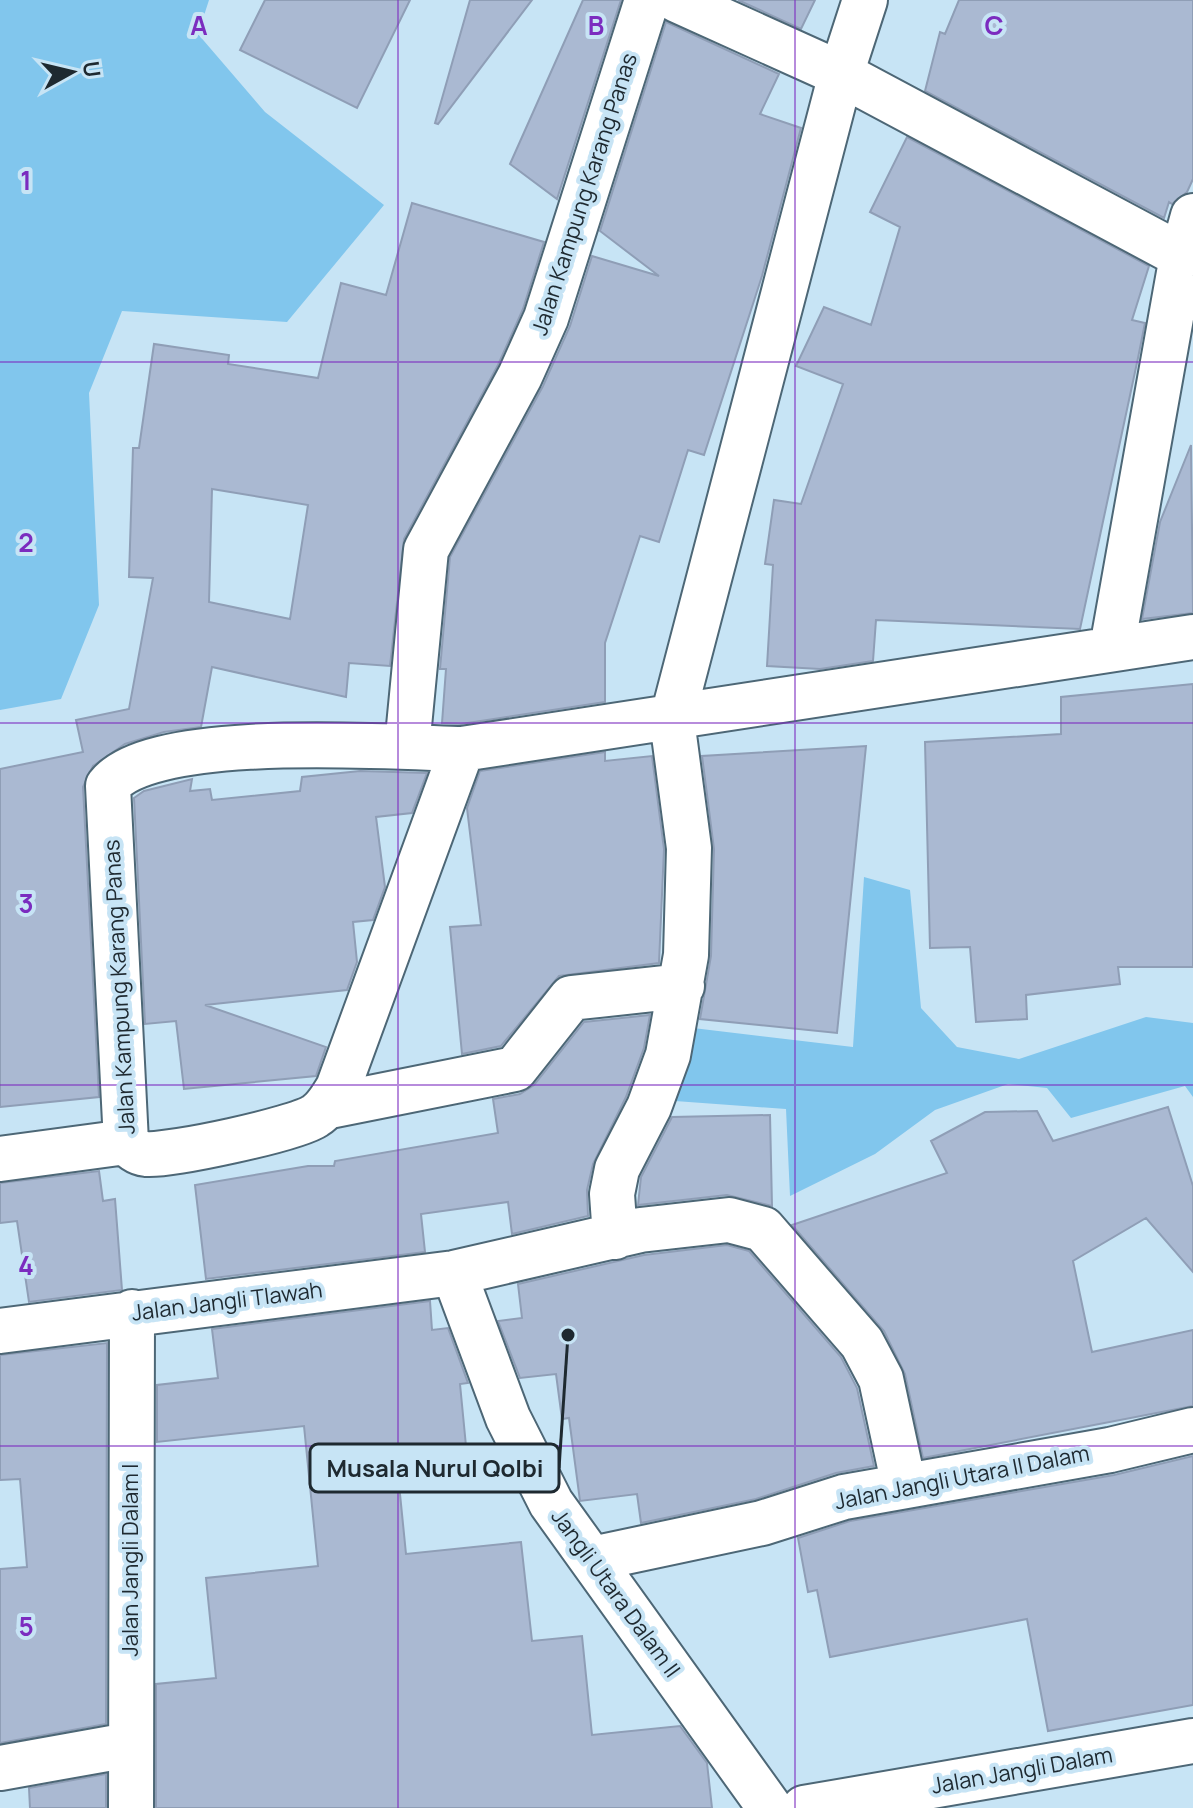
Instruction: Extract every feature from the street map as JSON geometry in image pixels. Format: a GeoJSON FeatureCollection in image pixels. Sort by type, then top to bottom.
{"type":"FeatureCollection","features":[{"type":"Feature","properties":{"kind":"street","name":"Jalan Kampung Karang Panas"},"geometry":{"type":"LineString","coordinates":[[407,747],[426,550],[520,376],[546,318],[647,0]]}},
{"type":"Feature","properties":{"kind":"street"},"geometry":{"type":"LineString","coordinates":[[677,0],[1188,236],[1112,648]]}},
{"type":"Feature","properties":{"kind":"street"},"geometry":{"type":"LineString","coordinates":[[615,1237],[612,1194],[617,1169],[649,1107],[668,1055],[682,986],[690,893],[689,848],[672,720],[841,74],[865,0]]}},
{"type":"Feature","properties":{"kind":"street","name":"Jalan Kampung Karang Panas"},"geometry":{"type":"LineString","coordinates":[[682,986],[571,998],[515,1069],[325,1107],[300,1123],[168,1152],[145,1154],[133,1150],[126,1142],[108,786],[117,774],[159,757],[304,744],[462,749],[672,720],[1193,637]]}},
{"type":"Feature","properties":{"kind":"street"},"geometry":{"type":"LineString","coordinates":[[325,1107],[338,1088],[462,749]]}},
{"type":"Feature","properties":{"kind":"street"},"geometry":{"type":"LineString","coordinates":[[0,1159],[126,1142]]}},
{"type":"Feature","properties":{"kind":"street","name":"Jalan Jangli Tlawah"},"geometry":{"type":"LineString","coordinates":[[0,1331],[454,1273],[640,1230],[729,1220],[763,1229],[862,1343],[881,1379],[904,1486]]}},
{"type":"Feature","properties":{"kind":"street","name":"Jangli Utara Dalam II"},"geometry":{"type":"LineString","coordinates":[[454,1273],[508,1418],[551,1503],[770,1808]]}},
{"type":"Feature","properties":{"kind":"street","name":"Jalan Jangli Dalam I"},"geometry":{"type":"LineString","coordinates":[[131,1808],[132,1312]]}},
{"type":"Feature","properties":{"kind":"street","name":"Jalan Jangli Utara II Dalam"},"geometry":{"type":"LineString","coordinates":[[592,1559],[762,1523],[844,1497],[1110,1450],[1193,1430]]}},
{"type":"Feature","properties":{"kind":"street","name":"Jalan Jangli Dalam"},"geometry":{"type":"LineString","coordinates":[[804,1808],[1193,1741]]}},
{"type":"Feature","properties":{"kind":"street"},"geometry":{"type":"LineString","coordinates":[[0,1768],[129,1745]]}},
{"type":"Feature","properties":{"kind":"shaded area"},"geometry":{"type":"Polygon","coordinates":[[[0,0],[209,0],[198,34],[265,112],[384,205],[287,322],[122,311],[89,393],[99,605],[61,699],[0,710],[0,0]]]}},
{"type":"Feature","properties":{"kind":"shaded area"},"geometry":{"type":"Polygon","coordinates":[[[864,877],[910,890],[921,1008],[957,1047],[1019,1059],[1146,1017],[1193,1023],[1193,1097],[1185,1086],[1071,1118],[1047,1088],[1008,1084],[935,1110],[875,1154],[790,1196],[786,1109],[675,1101],[693,1028],[853,1047],[864,877]]]}},
{"type":"Feature","properties":{"kind":"building"},"geometry":{"type":"Polygon","coordinates":[[[265,0],[410,0],[357,108],[240,50],[265,0]]]}},
{"type":"Feature","properties":{"kind":"building"},"geometry":{"type":"Polygon","coordinates":[[[470,0],[532,0],[438,124],[435,123],[470,0]]]}},
{"type":"Feature","properties":{"kind":"building"},"geometry":{"type":"Polygon","coordinates":[[[583,0],[621,0],[557,199],[510,164],[583,0]]]}},
{"type":"Feature","properties":{"kind":"building"},"geometry":{"type":"Polygon","coordinates":[[[738,0],[815,0],[801,29],[738,0]]]}},
{"type":"Feature","properties":{"kind":"building"},"geometry":{"type":"Polygon","coordinates":[[[959,0],[1193,0],[1193,179],[1187,192],[1172,204],[1169,202],[1164,218],[925,91],[940,32],[945,34],[959,0]]]}},
{"type":"Feature","properties":{"kind":"building"},"geometry":{"type":"Polygon","coordinates":[[[666,22],[779,74],[760,114],[801,128],[762,276],[704,455],[688,450],[659,542],[640,536],[605,643],[605,702],[461,724],[442,723],[446,669],[440,669],[450,557],[543,386],[570,326],[592,256],[659,276],[600,231],[666,22]]]}},
{"type":"Feature","properties":{"kind":"building"},"geometry":{"type":"Polygon","coordinates":[[[907,137],[1149,266],[1132,320],[1145,323],[1080,629],[876,620],[873,661],[820,669],[767,666],[773,565],[765,564],[774,500],[801,504],[843,384],[796,366],[824,307],[871,325],[900,227],[870,212],[907,137]]]}},
{"type":"Feature","properties":{"kind":"building"},"geometry":{"type":"Polygon","coordinates":[[[412,203],[544,242],[523,309],[498,365],[404,539],[390,666],[349,663],[346,697],[212,667],[201,727],[164,732],[125,744],[93,766],[83,787],[99,1097],[0,1107],[0,769],[83,752],[76,720],[129,709],[153,578],[129,577],[133,448],[139,448],[154,344],[229,355],[228,364],[318,378],[341,283],[386,295],[412,203]],[[212,489],[209,602],[290,619],[308,505],[212,489]]]}},
{"type":"Feature","properties":{"kind":"building"},"geometry":{"type":"Polygon","coordinates":[[[1191,445],[1193,613],[1142,619],[1160,522],[1191,445]]]}},
{"type":"Feature","properties":{"kind":"building"},"geometry":{"type":"Polygon","coordinates":[[[1193,684],[1193,967],[1118,967],[1120,984],[1026,995],[1027,1019],[976,1022],[970,947],[930,948],[925,742],[1061,734],[1061,697],[1193,684]]]}},
{"type":"Feature","properties":{"kind":"building"},"geometry":{"type":"Polygon","coordinates":[[[866,746],[837,1033],[700,1019],[711,956],[714,849],[702,756],[866,746]]]}},
{"type":"Feature","properties":{"kind":"building"},"geometry":{"type":"Polygon","coordinates":[[[605,752],[605,761],[652,756],[664,849],[659,963],[559,976],[501,1046],[462,1054],[450,927],[481,925],[467,808],[480,771],[605,752]]]}},
{"type":"Feature","properties":{"kind":"building"},"geometry":{"type":"Polygon","coordinates":[[[360,771],[427,773],[412,813],[376,817],[385,887],[373,920],[353,922],[357,962],[347,990],[205,1005],[326,1047],[316,1076],[184,1089],[176,1021],[145,1024],[134,798],[144,791],[192,779],[190,791],[210,789],[212,800],[300,791],[302,777],[360,771]]]}},
{"type":"Feature","properties":{"kind":"building"},"geometry":{"type":"Polygon","coordinates":[[[650,1015],[644,1048],[626,1097],[593,1164],[587,1190],[588,1216],[512,1234],[508,1202],[421,1214],[425,1252],[206,1279],[195,1185],[308,1166],[334,1166],[335,1161],[498,1133],[493,1099],[520,1094],[534,1085],[584,1022],[650,1015]]]}},
{"type":"Feature","properties":{"kind":"building"},"geometry":{"type":"Polygon","coordinates":[[[1168,1107],[1193,1186],[1193,1272],[1146,1218],[1073,1261],[1092,1352],[1193,1330],[1193,1406],[923,1458],[905,1374],[884,1331],[792,1225],[947,1173],[931,1141],[985,1112],[1037,1111],[1053,1141],[1168,1107]]]}},
{"type":"Feature","properties":{"kind":"building"},"geometry":{"type":"Polygon","coordinates":[[[770,1115],[772,1206],[727,1195],[638,1205],[641,1177],[672,1117],[770,1115]]]}},
{"type":"Feature","properties":{"kind":"building"},"geometry":{"type":"Polygon","coordinates":[[[99,1171],[103,1201],[115,1199],[122,1290],[29,1302],[17,1221],[0,1223],[0,1183],[99,1171]]]}},
{"type":"Feature","properties":{"kind":"building"},"geometry":{"type":"Polygon","coordinates":[[[727,1245],[749,1251],[841,1357],[857,1388],[874,1466],[836,1473],[756,1499],[641,1523],[637,1494],[580,1501],[569,1418],[562,1419],[556,1374],[520,1378],[498,1321],[522,1318],[518,1284],[644,1255],[727,1245]]]}},
{"type":"Feature","properties":{"kind":"building"},"geometry":{"type":"Polygon","coordinates":[[[430,1301],[432,1330],[448,1328],[468,1383],[460,1384],[466,1446],[396,1454],[406,1554],[521,1542],[532,1641],[582,1636],[592,1735],[680,1726],[707,1763],[712,1808],[156,1808],[156,1684],[216,1678],[206,1578],[318,1566],[304,1426],[157,1442],[157,1385],[218,1378],[212,1329],[430,1301]]]}},
{"type":"Feature","properties":{"kind":"building"},"geometry":{"type":"Polygon","coordinates":[[[107,1343],[106,1724],[0,1743],[0,1569],[27,1567],[20,1479],[0,1480],[0,1355],[107,1343]]]}},
{"type":"Feature","properties":{"kind":"building"},"geometry":{"type":"Polygon","coordinates":[[[1193,1456],[1193,1705],[1048,1731],[1027,1619],[830,1657],[817,1590],[808,1592],[798,1538],[850,1521],[1114,1475],[1193,1456]]]}},
{"type":"Feature","properties":{"kind":"building"},"geometry":{"type":"Polygon","coordinates":[[[106,1774],[106,1808],[30,1808],[29,1788],[106,1774]]]}},
{"type":"Feature","properties":{"kind":"place","name":"Musala Nurul Qolbi"},"geometry":{"type":"Point","coordinates":[568,1335]}}]}
